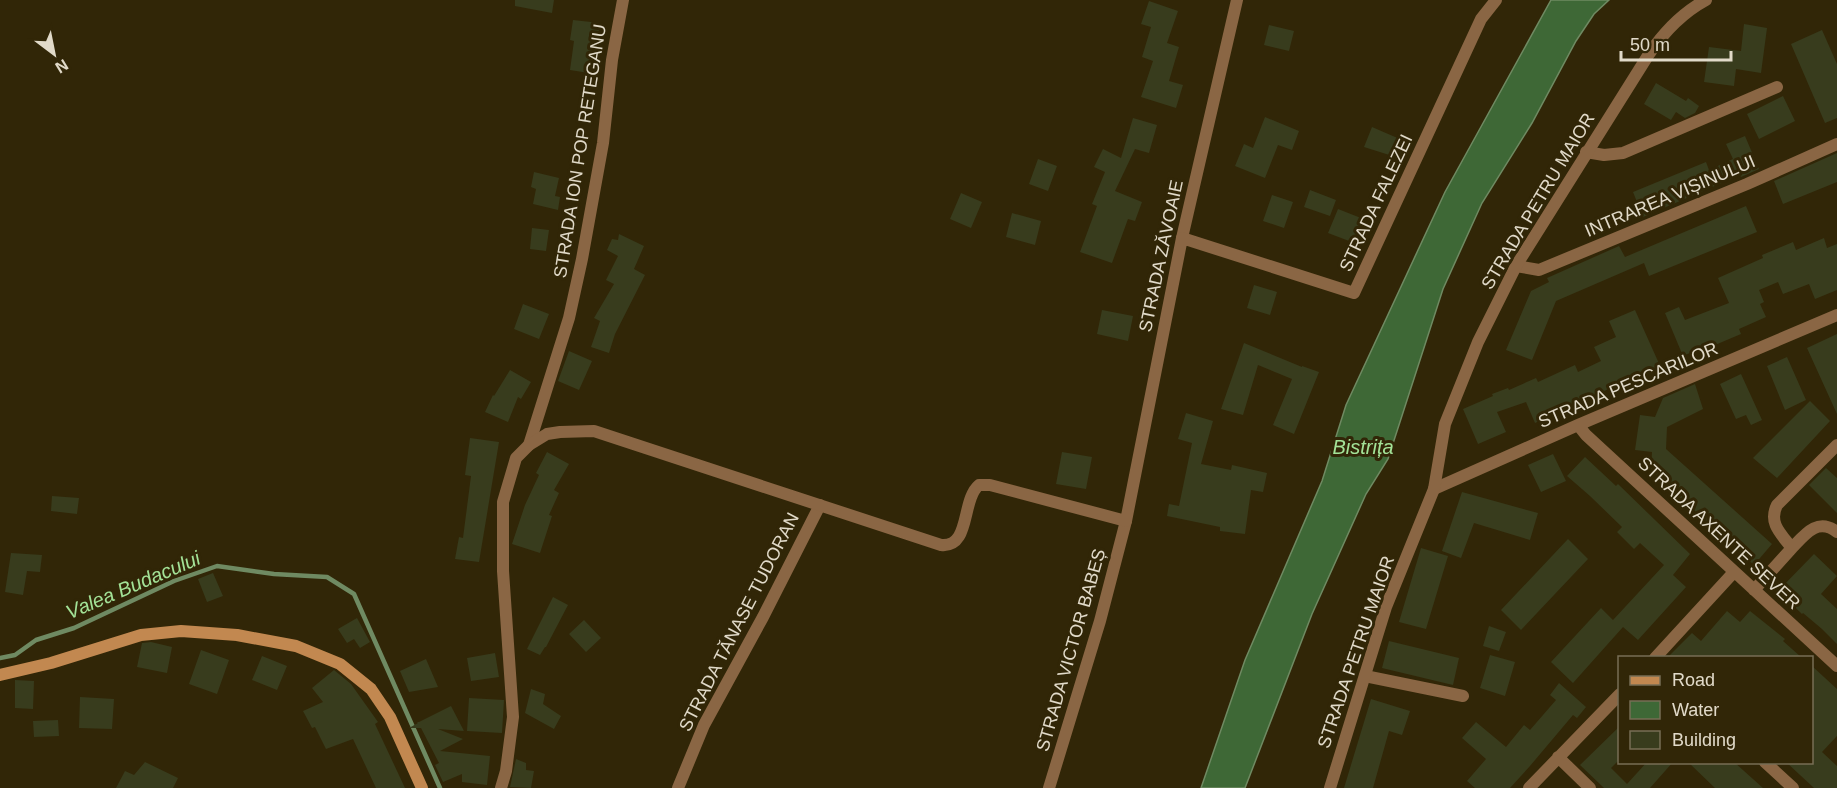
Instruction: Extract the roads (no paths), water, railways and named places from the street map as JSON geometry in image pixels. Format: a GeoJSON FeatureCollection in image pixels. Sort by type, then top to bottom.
{"type":"FeatureCollection","features":[{"type":"Feature","properties":{"kind":"main road"},"geometry":{"type":"LineString","coordinates":[[0,675],[51,663],[141,635],[181,631],[237,635],[296,646],[340,664],[371,689],[390,717],[422,788]]}},
{"type":"Feature","properties":{"kind":"street","name":"STRADA ION POP RETEGANU"},"geometry":{"type":"LineString","coordinates":[[501,788],[506,771],[513,717],[503,571],[503,502],[516,458],[529,445],[569,318],[603,143],[612,60],[623,0]]}},
{"type":"Feature","properties":{"kind":"street","name":"STRADA ZĂVOAIE"},"geometry":{"type":"LineString","coordinates":[[1126,521],[1182,238],[1237,0]]}},
{"type":"Feature","properties":{"kind":"street","name":"STRADA FALEZEI"},"geometry":{"type":"LineString","coordinates":[[1182,238],[1353,293],[1481,19],[1496,0]]}},
{"type":"Feature","properties":{"kind":"street","name":"STRADA PETRU MAIOR"},"geometry":{"type":"LineString","coordinates":[[1330,788],[1386,607],[1434,489],[1445,424],[1478,342],[1516,266],[1586,152],[1665,32],[1706,0]]}},
{"type":"Feature","properties":{"kind":"street"},"geometry":{"type":"LineString","coordinates":[[1586,152],[1604,155],[1623,153],[1777,87]]}},
{"type":"Feature","properties":{"kind":"street","name":"INTRAREA VIȘINULUI"},"geometry":{"type":"LineString","coordinates":[[1516,266],[1539,270],[1736,189],[1837,144]]}},
{"type":"Feature","properties":{"kind":"street","name":"STRADA PESCARILOR"},"geometry":{"type":"LineString","coordinates":[[1434,489],[1837,315]]}},
{"type":"Feature","properties":{"kind":"street","name":"STRADA AXENTE SEVER"},"geometry":{"type":"LineString","coordinates":[[1578,425],[1586,435],[1837,666]]}},
{"type":"Feature","properties":{"kind":"street"},"geometry":{"type":"LineString","coordinates":[[529,445],[553,433],[594,431],[820,505]]}},
{"type":"Feature","properties":{"kind":"street"},"geometry":{"type":"LineString","coordinates":[[1792,548],[1779,530],[1773,514],[1785,496],[1837,446]]}},
{"type":"Feature","properties":{"kind":"street","name":"STRADA TĂNASE TUDORAN"},"geometry":{"type":"LineString","coordinates":[[678,788],[704,725],[763,617],[820,505],[946,545],[955,543],[959,539],[972,494],[979,485],[990,485],[1126,521]]}},
{"type":"Feature","properties":{"kind":"street","name":"STRADA VICTOR BABEȘ"},"geometry":{"type":"LineString","coordinates":[[1049,788],[1100,621],[1126,521]]}},
{"type":"Feature","properties":{"kind":"street"},"geometry":{"type":"LineString","coordinates":[[1754,590],[1804,535],[1819,526],[1831,527],[1837,532]]}},
{"type":"Feature","properties":{"kind":"street"},"geometry":{"type":"LineString","coordinates":[[1656,656],[1734,572]]}},
{"type":"Feature","properties":{"kind":"street"},"geometry":{"type":"LineString","coordinates":[[1365,676],[1463,696]]}},
{"type":"Feature","properties":{"kind":"street"},"geometry":{"type":"LineString","coordinates":[[1529,788],[1618,696]]}},
{"type":"Feature","properties":{"kind":"street"},"geometry":{"type":"LineString","coordinates":[[1558,757],[1590,788]]}},
{"type":"Feature","properties":{"kind":"street"},"geometry":{"type":"LineString","coordinates":[[1766,764],[1793,788]]}},
{"type":"Feature","properties":{"kind":"water","name":"Bistrița"},"geometry":{"type":"Polygon","coordinates":[[[1551,0],[1609,0],[1594,14],[1576,41],[1532,123],[1482,203],[1443,289],[1388,459],[1366,494],[1312,614],[1245,788],[1201,788],[1245,660],[1322,481],[1346,405],[1445,192],[1551,0]]]}},
{"type":"Feature","properties":{"kind":"waterway","name":"Valea Budacului"},"geometry":{"type":"LineString","coordinates":[[0,658],[15,655],[36,640],[74,628],[174,581],[217,566],[274,574],[327,577],[354,594],[440,788]]}}]}
